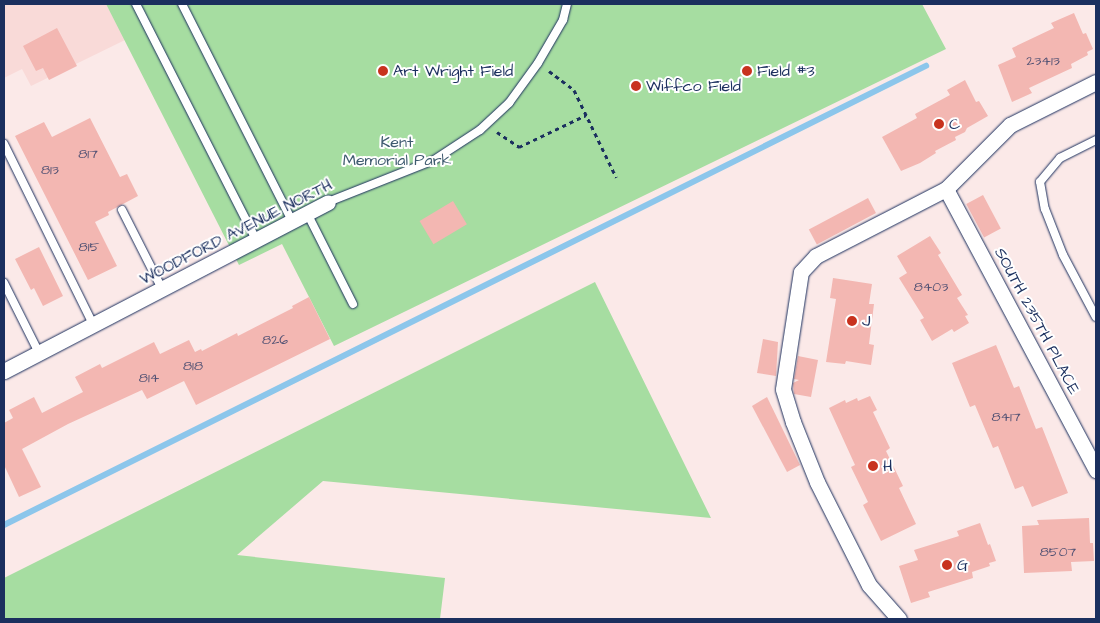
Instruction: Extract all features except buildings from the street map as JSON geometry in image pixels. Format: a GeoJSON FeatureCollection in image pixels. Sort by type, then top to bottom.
{"type":"FeatureCollection","features":[{"type":"Feature","properties":{"kind":"street"},"geometry":{"type":"LineString","coordinates":[[899,619],[869,585],[864,576],[817,482],[793,422],[783,389],[801,272],[816,256],[946,189],[1010,125],[1096,82]]}},
{"type":"Feature","properties":{"kind":"street","name":"SOUTH 235TH PLACE"},"geometry":{"type":"LineString","coordinates":[[946,189],[1096,470]]}},
{"type":"Feature","properties":{"kind":"street","name":"WOODFORD AVENUE NORTH"},"geometry":{"type":"LineString","coordinates":[[4,371],[328,202]]}},
{"type":"Feature","properties":{"kind":"lane"},"geometry":{"type":"LineString","coordinates":[[136,4],[256,240]]}},
{"type":"Feature","properties":{"kind":"lane"},"geometry":{"type":"LineString","coordinates":[[182,4],[292,221]]}},
{"type":"Feature","properties":{"kind":"lane","name":"WOODFORD AVENUE NORTH"},"geometry":{"type":"LineString","coordinates":[[328,202],[434,160],[486,124],[509,103],[538,64],[563,20],[567,4]]}},
{"type":"Feature","properties":{"kind":"lane"},"geometry":{"type":"LineString","coordinates":[[1096,140],[1060,158],[1040,182],[1045,209],[1063,255],[1096,317]]}},
{"type":"Feature","properties":{"kind":"lane"},"geometry":{"type":"LineString","coordinates":[[4,144],[93,324]]}},
{"type":"Feature","properties":{"kind":"lane"},"geometry":{"type":"LineString","coordinates":[[122,210],[162,288]]}},
{"type":"Feature","properties":{"kind":"lane"},"geometry":{"type":"LineString","coordinates":[[307,213],[353,304]]}},
{"type":"Feature","properties":{"kind":"lane"},"geometry":{"type":"LineString","coordinates":[[4,283],[39,353]]}},
{"type":"Feature","properties":{"kind":"path"},"geometry":{"type":"LineString","coordinates":[[538,64],[574,90],[616,176]]}},
{"type":"Feature","properties":{"kind":"path"},"geometry":{"type":"LineString","coordinates":[[486,124],[519,147],[586,115]]}},
{"type":"Feature","properties":{"kind":"shaded area"},"geometry":{"type":"Polygon","coordinates":[[[4,4],[106,4],[125,40],[31,86],[22,69],[4,78],[4,4]]]}},
{"type":"Feature","properties":{"kind":"green space","name":"Kent Memorial Park"},"geometry":{"type":"Polygon","coordinates":[[[106,4],[922,4],[946,49],[334,346],[282,244],[239,265],[106,4]]]}},
{"type":"Feature","properties":{"kind":"green space"},"geometry":{"type":"Polygon","coordinates":[[[595,282],[711,518],[323,481],[237,555],[445,578],[440,619],[4,619],[4,578],[595,282]]]}},
{"type":"Feature","properties":{"kind":"waterway"},"geometry":{"type":"LineString","coordinates":[[4,525],[926,66]]}},
{"type":"Feature","properties":{"kind":"place","name":"Art Wright Field"},"geometry":{"type":"Point","coordinates":[383,71]}},
{"type":"Feature","properties":{"kind":"place","name":"Field #3"},"geometry":{"type":"Point","coordinates":[747,71]}},
{"type":"Feature","properties":{"kind":"place","name":"Wiffco Field"},"geometry":{"type":"Point","coordinates":[636,86]}},
{"type":"Feature","properties":{"kind":"place","name":"C"},"geometry":{"type":"Point","coordinates":[939,124]}},
{"type":"Feature","properties":{"kind":"place","name":"J"},"geometry":{"type":"Point","coordinates":[852,321]}},
{"type":"Feature","properties":{"kind":"place","name":"H"},"geometry":{"type":"Point","coordinates":[873,466]}},
{"type":"Feature","properties":{"kind":"place","name":"G"},"geometry":{"type":"Point","coordinates":[947,565]}}]}
